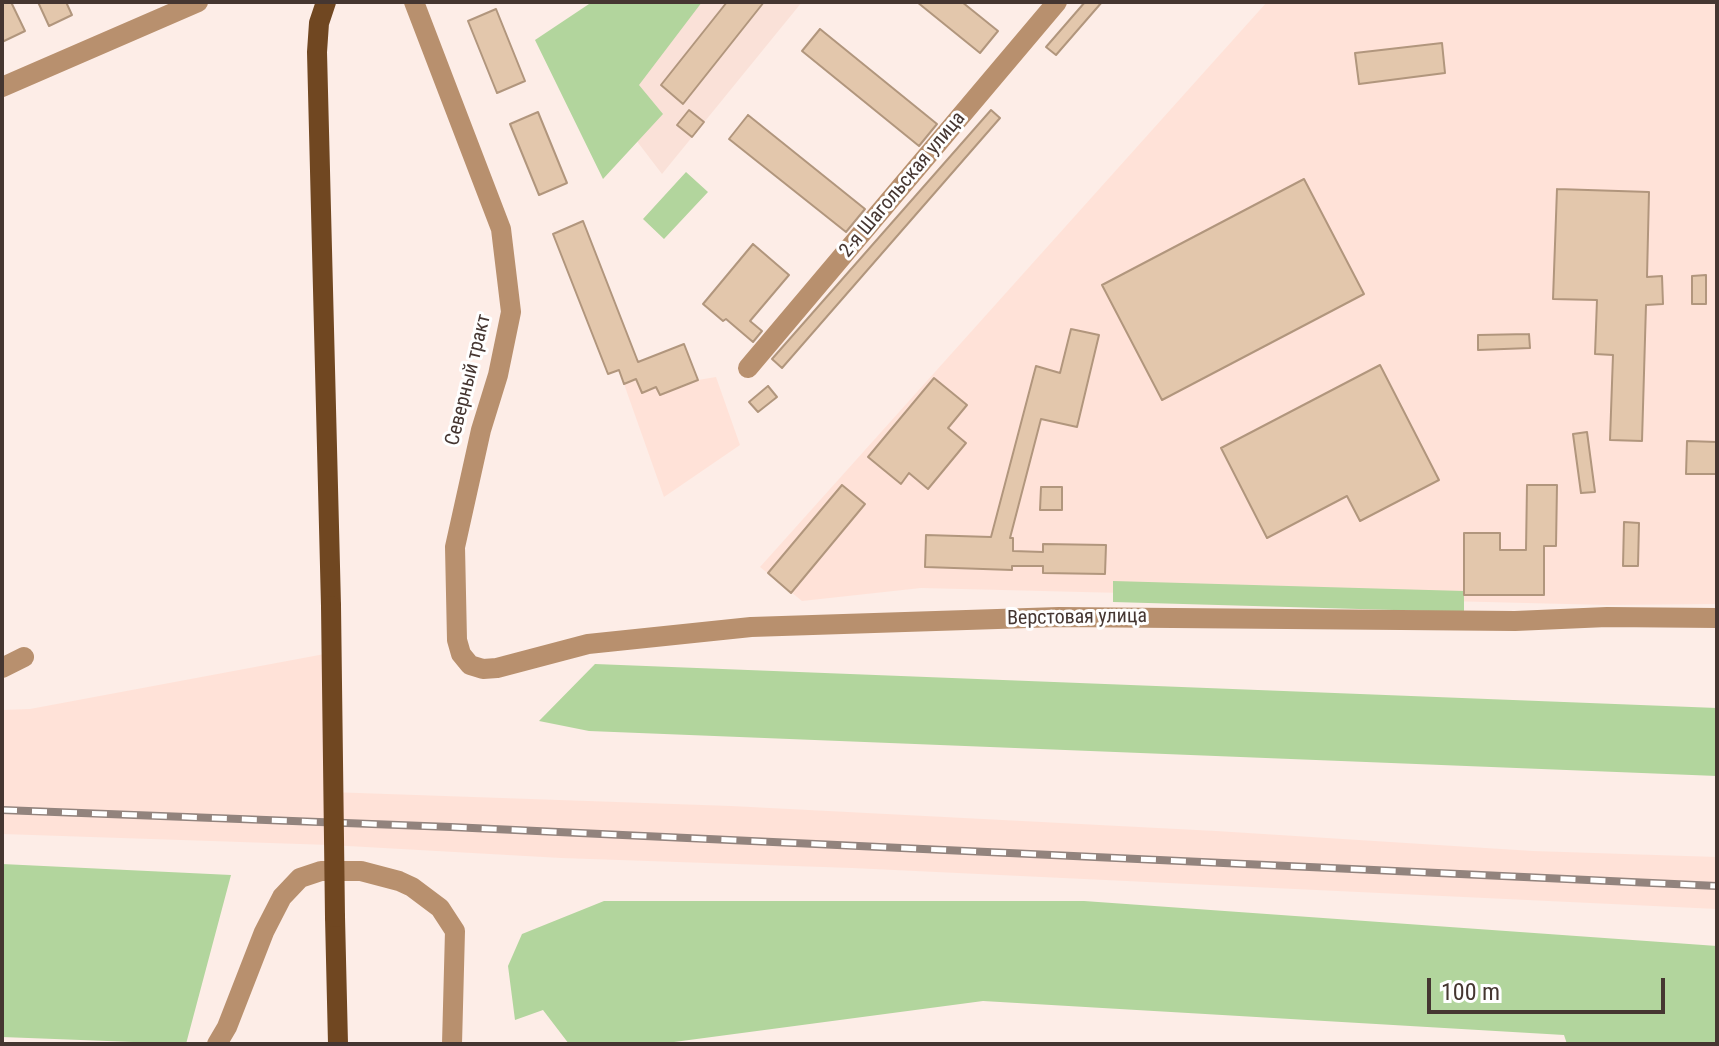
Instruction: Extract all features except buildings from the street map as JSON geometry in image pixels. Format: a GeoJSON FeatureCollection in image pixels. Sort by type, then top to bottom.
{"type":"FeatureCollection","features":[{"type":"Feature","properties":{"kind":"main road"},"geometry":{"type":"LineString","coordinates":[[326,2],[319,23],[317,52],[338,1044]]}},
{"type":"Feature","properties":{"kind":"street"},"geometry":{"type":"LineString","coordinates":[[2,87],[198,2]]}},
{"type":"Feature","properties":{"kind":"street","name":"Северный тракт"},"geometry":{"type":"LineString","coordinates":[[414,2],[501,229],[511,312],[455,547],[457,640]]}},
{"type":"Feature","properties":{"kind":"street","name":"2-я Шагольская улица"},"geometry":{"type":"LineString","coordinates":[[748,368],[1057,2]]}},
{"type":"Feature","properties":{"kind":"street","name":"Верстовая улица"},"geometry":{"type":"LineString","coordinates":[[457,640],[461,654],[470,665],[483,669],[588,644],[751,627],[1059,617],[1515,621],[1607,617],[1717,618]]}},
{"type":"Feature","properties":{"kind":"street"},"geometry":{"type":"LineString","coordinates":[[2,668],[24,657]]}},
{"type":"Feature","properties":{"kind":"street"},"geometry":{"type":"LineString","coordinates":[[217,1044],[282,897],[300,878],[321,871],[361,871],[412,887],[440,908],[455,931],[452,1044]]}},
{"type":"Feature","properties":{"kind":"shaded area"},"geometry":{"type":"Polygon","coordinates":[[[613,2],[802,2],[662,174],[584,72],[613,2]]]}},
{"type":"Feature","properties":{"kind":"shaded area"},"geometry":{"type":"Polygon","coordinates":[[[1267,2],[1717,2],[1717,604],[1607,605],[921,588],[802,601],[760,567],[1267,2]]]}},
{"type":"Feature","properties":{"kind":"shaded area"},"geometry":{"type":"Polygon","coordinates":[[[716,377],[740,445],[664,497],[624,384],[636,379],[642,393],[656,387],[660,395],[698,380],[716,377]]]}},
{"type":"Feature","properties":{"kind":"shaded area"},"geometry":{"type":"Polygon","coordinates":[[[330,653],[330,792],[731,806],[1533,851],[1717,857],[1717,909],[330,845],[2,834],[2,710],[30,709],[330,653]]]}},
{"type":"Feature","properties":{"kind":"green space"},"geometry":{"type":"Polygon","coordinates":[[[592,2],[702,2],[639,85],[663,114],[603,179],[535,40],[592,2]]]}},
{"type":"Feature","properties":{"kind":"green space"},"geometry":{"type":"Polygon","coordinates":[[[686,172],[708,192],[664,239],[643,219],[686,172]]]}},
{"type":"Feature","properties":{"kind":"green space"},"geometry":{"type":"Polygon","coordinates":[[[1113,581],[1464,591],[1464,612],[1113,602],[1113,581]]]}},
{"type":"Feature","properties":{"kind":"green space"},"geometry":{"type":"Polygon","coordinates":[[[595,664],[1717,708],[1717,776],[589,731],[539,721],[595,664]]]}},
{"type":"Feature","properties":{"kind":"green space"},"geometry":{"type":"Polygon","coordinates":[[[2,864],[231,875],[186,1044],[2,1037],[2,864]]]}},
{"type":"Feature","properties":{"kind":"green space"},"geometry":{"type":"Polygon","coordinates":[[[604,901],[1084,901],[1717,946],[1717,1044],[1567,1044],[1564,1035],[983,1001],[659,1044],[569,1044],[543,1010],[515,1020],[508,966],[522,934],[604,901]]]}},
{"type":"Feature","properties":{"kind":"railway"},"geometry":{"type":"LineString","coordinates":[[2,810],[451,827],[1717,886]]}}]}
